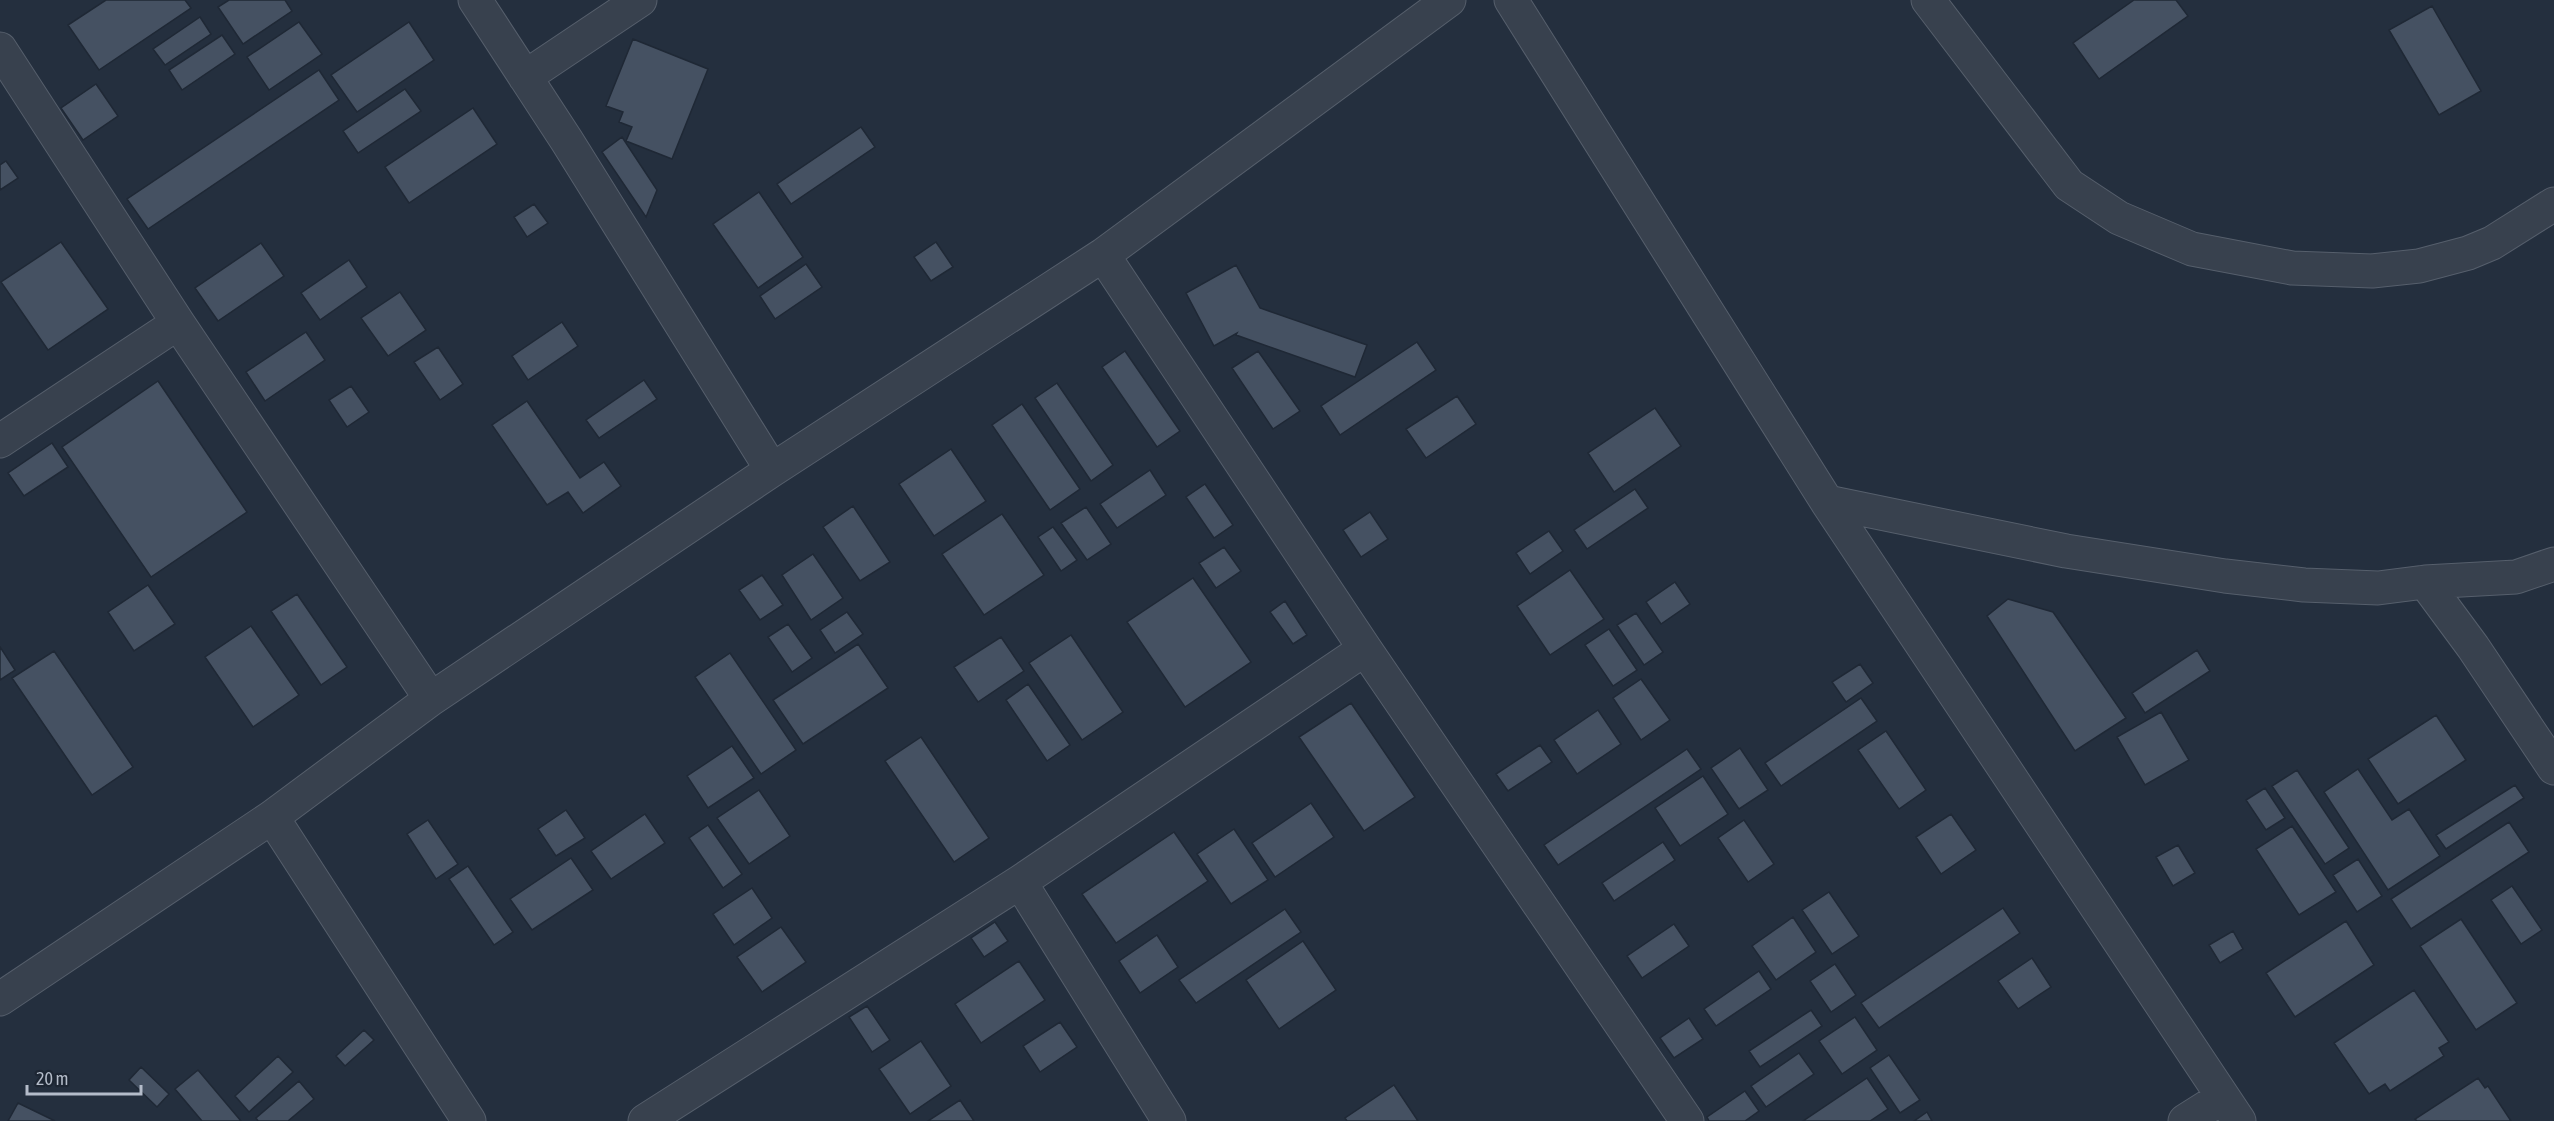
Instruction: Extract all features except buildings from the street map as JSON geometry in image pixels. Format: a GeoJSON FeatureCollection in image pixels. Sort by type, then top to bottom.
{"type":"FeatureCollection","features":[{"type":"Feature","properties":{"kind":"street"},"geometry":{"type":"LineString","coordinates":[[475,0],[772,470]]}},
{"type":"Feature","properties":{"kind":"street"},"geometry":{"type":"LineString","coordinates":[[525,77],[640,0]]}},
{"type":"Feature","properties":{"kind":"street"},"geometry":{"type":"LineString","coordinates":[[0,999],[272,817],[431,699],[772,470],[1103,255],[1449,0]]}},
{"type":"Feature","properties":{"kind":"street"},"geometry":{"type":"LineString","coordinates":[[1511,0],[1827,502],[2231,1109],[2186,1121]]}},
{"type":"Feature","properties":{"kind":"street"},"geometry":{"type":"LineString","coordinates":[[1928,0],[2068,185],[2119,218],[2192,249],[2292,268],[2372,271],[2419,266],[2468,253],[2492,243],[2554,204]]}},
{"type":"Feature","properties":{"kind":"street"},"geometry":{"type":"LineString","coordinates":[[0,49],[178,324],[431,699]]}},
{"type":"Feature","properties":{"kind":"street"},"geometry":{"type":"LineString","coordinates":[[1103,255],[1365,649],[1687,1121]]}},
{"type":"Feature","properties":{"kind":"street"},"geometry":{"type":"LineString","coordinates":[[0,441],[178,324]]}},
{"type":"Feature","properties":{"kind":"street"},"geometry":{"type":"LineString","coordinates":[[1827,502],[2066,551],[2224,576],[2304,585],[2378,588],[2425,582],[2516,578],[2554,564]]}},
{"type":"Feature","properties":{"kind":"street"},"geometry":{"type":"LineString","coordinates":[[2425,582],[2473,647],[2554,768]]}},
{"type":"Feature","properties":{"kind":"street"},"geometry":{"type":"LineString","coordinates":[[645,1121],[1020,882],[1365,649]]}},
{"type":"Feature","properties":{"kind":"street"},"geometry":{"type":"LineString","coordinates":[[272,817],[469,1121]]}},
{"type":"Feature","properties":{"kind":"street"},"geometry":{"type":"LineString","coordinates":[[1020,882],[1169,1121]]}}]}
